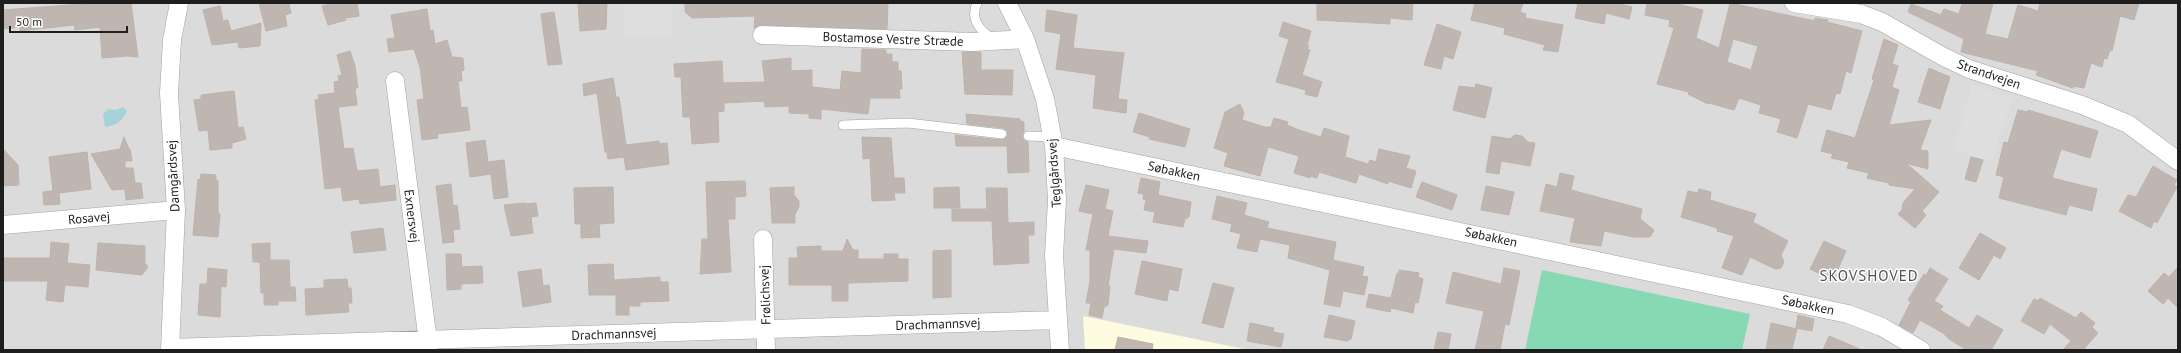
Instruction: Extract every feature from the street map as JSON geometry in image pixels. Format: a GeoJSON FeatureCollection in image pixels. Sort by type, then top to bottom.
{"type":"FeatureCollection","features":[{"type":"Feature","properties":{"kind":"street","name":"Damgårdsvej"},"geometry":{"type":"LineString","coordinates":[[170,349],[176,210],[169,93],[172,40],[179,3]]}},
{"type":"Feature","properties":{"kind":"street","name":"Teglgårdsvej"},"geometry":{"type":"LineString","coordinates":[[1007,3],[1024,39],[1045,99],[1053,142],[1057,200],[1054,256],[1060,350]]}},
{"type":"Feature","properties":{"kind":"street","name":"Strandvejen"},"geometry":{"type":"LineString","coordinates":[[1794,3],[1861,14],[1882,22],[1936,53],[1969,69],[2082,105],[2128,124],[2178,161]]}},
{"type":"Feature","properties":{"kind":"street","name":"Bostamose Vestre Stræde"},"geometry":{"type":"LineString","coordinates":[[762,35],[973,42],[1024,39]]}},
{"type":"Feature","properties":{"kind":"street","name":"Exnersvej"},"geometry":{"type":"LineString","coordinates":[[395,82],[428,345]]}},
{"type":"Feature","properties":{"kind":"street","name":"Søbakken"},"geometry":{"type":"LineString","coordinates":[[1053,142],[1848,314],[1882,327],[1921,350]]}},
{"type":"Feature","properties":{"kind":"street","name":"Rosavej"},"geometry":{"type":"LineString","coordinates":[[3,225],[176,210]]}},
{"type":"Feature","properties":{"kind":"street","name":"Frølichsvej"},"geometry":{"type":"LineString","coordinates":[[763,239],[766,350]]}},
{"type":"Feature","properties":{"kind":"street","name":"Drachmannsvej"},"geometry":{"type":"LineString","coordinates":[[170,349],[428,345],[766,329],[1058,320]]}},
{"type":"Feature","properties":{"kind":"lane"},"geometry":{"type":"LineString","coordinates":[[977,3],[974,13],[978,27],[998,40]]}},
{"type":"Feature","properties":{"kind":"lane"},"geometry":{"type":"LineString","coordinates":[[843,125],[908,123],[1002,134]]}},
{"type":"Feature","properties":{"kind":"lane"},"geometry":{"type":"LineString","coordinates":[[1028,136],[1053,142]]}},
{"type":"Feature","properties":{"kind":"shaded area"},"geometry":{"type":"Polygon","coordinates":[[[3,3],[2178,3],[2178,350],[3,350],[3,3]]]}},
{"type":"Feature","properties":{"kind":"shaded area"},"geometry":{"type":"Polygon","coordinates":[[[623,3],[672,3],[673,36],[625,38],[623,3]]]}},
{"type":"Feature","properties":{"kind":"shaded area"},"geometry":{"type":"Polygon","coordinates":[[[1972,84],[2013,98],[1991,162],[1954,150],[1972,84]]]}},
{"type":"Feature","properties":{"kind":"shaded area"},"geometry":{"type":"Polygon","coordinates":[[[1083,316],[1249,350],[1085,350],[1083,316]]]}},
{"type":"Feature","properties":{"kind":"green space"},"geometry":{"type":"Polygon","coordinates":[[[1542,270],[1750,314],[1742,350],[1525,350],[1542,270]]]}},
{"type":"Feature","properties":{"kind":"water"},"geometry":{"type":"Polygon","coordinates":[[[123,107],[127,111],[123,118],[115,124],[105,127],[103,114],[108,109],[116,110],[123,107]]]}},
{"type":"Feature","properties":{"kind":"building"},"geometry":{"type":"Polygon","coordinates":[[[96,3],[131,3],[138,57],[127,56],[102,58],[100,27],[75,30],[74,25],[20,31],[20,27],[3,29],[3,10],[96,3]]]}},
{"type":"Feature","properties":{"kind":"building"},"geometry":{"type":"Polygon","coordinates":[[[259,3],[289,3],[291,13],[285,15],[287,26],[266,31],[259,3]]]}},
{"type":"Feature","properties":{"kind":"building"},"geometry":{"type":"Polygon","coordinates":[[[335,3],[357,3],[359,16],[345,18],[346,20],[328,25],[322,6],[335,3]]]}},
{"type":"Feature","properties":{"kind":"building"},"geometry":{"type":"Polygon","coordinates":[[[578,3],[607,3],[606,29],[580,31],[578,3]]]}},
{"type":"Feature","properties":{"kind":"building"},"geometry":{"type":"Polygon","coordinates":[[[685,3],[888,3],[887,29],[762,25],[754,28],[755,16],[692,18],[685,12],[685,3]]]}},
{"type":"Feature","properties":{"kind":"building"},"geometry":{"type":"Polygon","coordinates":[[[1317,3],[1413,3],[1412,20],[1390,18],[1390,24],[1317,20],[1317,3]]]}},
{"type":"Feature","properties":{"kind":"building"},"geometry":{"type":"Polygon","coordinates":[[[1475,3],[1523,3],[1520,12],[1526,14],[1525,18],[1563,25],[1558,52],[1543,50],[1545,45],[1504,34],[1505,28],[1471,20],[1475,3]]]}},
{"type":"Feature","properties":{"kind":"building"},"geometry":{"type":"Polygon","coordinates":[[[1578,3],[1617,3],[1632,7],[1629,19],[1606,13],[1604,24],[1575,18],[1578,3]]]}},
{"type":"Feature","properties":{"kind":"building"},"geometry":{"type":"Polygon","coordinates":[[[1647,3],[1681,3],[1681,5],[1703,10],[1696,38],[1719,48],[1730,3],[1815,21],[1815,18],[1828,20],[1827,22],[1862,31],[1851,73],[1846,71],[1840,94],[1836,93],[1831,110],[1808,104],[1797,138],[1777,132],[1781,119],[1759,113],[1761,105],[1739,98],[1734,110],[1708,104],[1688,94],[1689,92],[1657,84],[1674,28],[1669,26],[1670,20],[1645,15],[1647,3]],[[1733,39],[1727,62],[1751,70],[1758,46],[1733,39]]]}},
{"type":"Feature","properties":{"kind":"building"},"geometry":{"type":"Polygon","coordinates":[[[1962,3],[1993,3],[1985,34],[2008,39],[2018,5],[2038,11],[2040,3],[2139,3],[2134,20],[2120,16],[2112,51],[2110,50],[2107,59],[2104,58],[2102,67],[2091,63],[2084,88],[2073,86],[2073,88],[2036,75],[2038,71],[1961,52],[1964,39],[1908,12],[1911,4],[1941,15],[1944,9],[1959,14],[1962,3]]]}},
{"type":"Feature","properties":{"kind":"building"},"geometry":{"type":"Polygon","coordinates":[[[220,6],[223,21],[228,20],[231,31],[261,23],[260,46],[239,48],[238,42],[212,45],[203,10],[220,6]]]}},
{"type":"Feature","properties":{"kind":"building"},"geometry":{"type":"Polygon","coordinates":[[[427,9],[430,31],[433,30],[435,44],[447,40],[452,57],[463,58],[464,70],[461,71],[462,81],[458,81],[461,108],[467,107],[470,130],[437,134],[438,138],[422,140],[417,100],[424,99],[420,67],[414,49],[389,52],[387,39],[395,38],[391,15],[427,9]]]}},
{"type":"Feature","properties":{"kind":"building"},"geometry":{"type":"Polygon","coordinates":[[[1047,10],[1077,15],[1073,48],[1124,53],[1118,99],[1127,100],[1126,113],[1093,108],[1096,75],[1056,69],[1061,34],[1045,31],[1047,10]]]}},
{"type":"Feature","properties":{"kind":"building"},"geometry":{"type":"Polygon","coordinates":[[[554,12],[562,64],[548,65],[541,14],[554,12]]]}},
{"type":"Feature","properties":{"kind":"building"},"geometry":{"type":"Polygon","coordinates":[[[1283,22],[1311,31],[1307,45],[1309,46],[1307,49],[1310,50],[1302,75],[1322,82],[1317,97],[1305,94],[1306,90],[1276,82],[1289,39],[1279,36],[1283,22]]]}},
{"type":"Feature","properties":{"kind":"building"},"geometry":{"type":"Polygon","coordinates":[[[1437,24],[1461,32],[1453,59],[1444,56],[1441,69],[1424,65],[1437,24]]]}},
{"type":"Feature","properties":{"kind":"building"},"geometry":{"type":"Polygon","coordinates":[[[1884,39],[1898,45],[1892,64],[1898,66],[1892,87],[1899,90],[1889,125],[1931,120],[1920,150],[1928,151],[1928,169],[1906,163],[1939,192],[1922,211],[1926,215],[1915,228],[1898,214],[1902,210],[1903,203],[1915,189],[1889,185],[1889,183],[1867,178],[1869,173],[1847,168],[1849,162],[1831,158],[1833,154],[1821,151],[1827,130],[1855,138],[1874,80],[1872,79],[1884,39]]]}},
{"type":"Feature","properties":{"kind":"building"},"geometry":{"type":"Polygon","coordinates":[[[862,49],[886,50],[886,54],[892,54],[892,62],[898,62],[898,71],[901,71],[902,89],[899,89],[900,98],[870,98],[868,114],[821,109],[821,119],[809,118],[809,114],[789,113],[789,106],[765,107],[764,101],[724,103],[724,111],[718,112],[719,142],[692,144],[690,117],[683,117],[681,77],[675,77],[674,64],[722,61],[723,83],[765,82],[762,61],[791,58],[791,71],[812,70],[812,87],[840,90],[842,71],[861,73],[862,49]]]}},
{"type":"Feature","properties":{"kind":"building"},"geometry":{"type":"Polygon","coordinates":[[[350,51],[355,66],[358,88],[355,88],[357,105],[338,107],[344,149],[353,148],[357,171],[378,169],[380,187],[395,185],[396,200],[360,204],[359,199],[343,201],[341,187],[325,189],[315,100],[319,99],[318,95],[335,93],[334,82],[339,81],[338,76],[342,75],[337,55],[350,51]]]}},
{"type":"Feature","properties":{"kind":"building"},"geometry":{"type":"Polygon","coordinates":[[[962,52],[981,52],[981,70],[1013,70],[1012,95],[965,94],[962,52]]]}},
{"type":"Feature","properties":{"kind":"building"},"geometry":{"type":"Polygon","coordinates":[[[1929,68],[1950,77],[1940,109],[1918,102],[1929,68]]]}},
{"type":"Feature","properties":{"kind":"building"},"geometry":{"type":"Polygon","coordinates":[[[613,78],[616,97],[619,97],[626,145],[659,141],[659,144],[667,143],[669,164],[626,170],[624,157],[608,159],[607,152],[605,152],[597,93],[584,96],[583,84],[613,78]]]}},
{"type":"Feature","properties":{"kind":"building"},"geometry":{"type":"Polygon","coordinates":[[[1476,84],[1492,88],[1485,118],[1453,110],[1459,86],[1475,88],[1476,84]]]}},
{"type":"Feature","properties":{"kind":"building"},"geometry":{"type":"Polygon","coordinates":[[[234,91],[238,128],[243,127],[246,139],[232,143],[232,148],[210,150],[208,130],[199,131],[194,100],[201,99],[201,95],[234,91]]]}},
{"type":"Feature","properties":{"kind":"building"},"geometry":{"type":"Polygon","coordinates":[[[1240,104],[1244,113],[1242,120],[1265,127],[1271,127],[1274,118],[1288,122],[1287,125],[1299,130],[1321,137],[1324,128],[1349,136],[1345,157],[1368,164],[1370,160],[1376,162],[1379,149],[1410,156],[1406,168],[1416,171],[1411,188],[1388,181],[1388,184],[1359,174],[1356,183],[1319,172],[1317,178],[1310,176],[1310,178],[1294,173],[1299,156],[1268,147],[1260,176],[1224,166],[1228,153],[1214,148],[1225,112],[1240,104]]]}},
{"type":"Feature","properties":{"kind":"building"},"geometry":{"type":"Polygon","coordinates":[[[2018,110],[2027,112],[2028,110],[2098,131],[2090,158],[2061,149],[2052,178],[2097,189],[2092,211],[2069,205],[2066,215],[1999,198],[2004,177],[1996,175],[2004,142],[2008,143],[2018,110]]]}},
{"type":"Feature","properties":{"kind":"building"},"geometry":{"type":"Polygon","coordinates":[[[1139,113],[1190,129],[1185,147],[1149,139],[1150,137],[1133,132],[1139,113]]]}},
{"type":"Feature","properties":{"kind":"building"},"geometry":{"type":"Polygon","coordinates":[[[966,114],[1020,119],[1020,121],[1024,122],[1024,131],[1022,136],[1024,141],[1028,142],[1029,172],[1008,173],[1007,146],[956,146],[955,135],[1001,140],[1008,135],[1007,131],[1003,128],[967,124],[966,114]]]}},
{"type":"Feature","properties":{"kind":"building"},"geometry":{"type":"Polygon","coordinates":[[[1515,135],[1522,136],[1528,142],[1535,143],[1530,166],[1501,161],[1499,174],[1486,172],[1492,136],[1510,139],[1515,135]]]}},
{"type":"Feature","properties":{"kind":"building"},"geometry":{"type":"Polygon","coordinates":[[[124,137],[130,149],[132,161],[125,161],[125,168],[133,168],[135,183],[141,183],[143,198],[126,200],[125,189],[112,190],[91,154],[120,149],[124,137]]]}},
{"type":"Feature","properties":{"kind":"building"},"geometry":{"type":"Polygon","coordinates":[[[862,137],[891,138],[894,178],[904,178],[905,193],[894,193],[895,200],[872,201],[870,158],[863,159],[862,137]]]}},
{"type":"Feature","properties":{"kind":"building"},"geometry":{"type":"Polygon","coordinates":[[[485,140],[488,162],[504,160],[508,197],[494,199],[491,174],[470,177],[466,143],[485,140]]]}},
{"type":"Feature","properties":{"kind":"building"},"geometry":{"type":"Polygon","coordinates":[[[3,149],[18,165],[19,185],[3,186],[3,149]]]}},
{"type":"Feature","properties":{"kind":"building"},"geometry":{"type":"Polygon","coordinates":[[[87,152],[91,189],[59,193],[60,204],[44,205],[43,192],[53,191],[49,157],[87,152]]]}},
{"type":"Feature","properties":{"kind":"building"},"geometry":{"type":"Polygon","coordinates":[[[1971,157],[1983,160],[1976,182],[1965,179],[1971,157]]]}},
{"type":"Feature","properties":{"kind":"building"},"geometry":{"type":"Polygon","coordinates":[[[2153,166],[2177,180],[2174,185],[2177,187],[2157,223],[2154,221],[2151,228],[2119,211],[2128,195],[2136,197],[2153,166]]]}},
{"type":"Feature","properties":{"kind":"building"},"geometry":{"type":"Polygon","coordinates":[[[1560,173],[1574,176],[1571,190],[1642,209],[1640,219],[1654,230],[1650,237],[1633,237],[1604,231],[1601,246],[1570,242],[1575,218],[1540,211],[1546,184],[1557,187],[1560,173]]]}},
{"type":"Feature","properties":{"kind":"building"},"geometry":{"type":"Polygon","coordinates":[[[201,174],[216,175],[216,180],[218,181],[218,214],[220,214],[218,237],[193,235],[198,179],[200,180],[201,174]]]}},
{"type":"Feature","properties":{"kind":"building"},"geometry":{"type":"Polygon","coordinates":[[[1141,178],[1160,182],[1158,195],[1191,202],[1189,217],[1185,219],[1183,227],[1153,222],[1155,212],[1144,210],[1146,200],[1143,199],[1144,194],[1138,193],[1141,178]]]}},
{"type":"Feature","properties":{"kind":"building"},"geometry":{"type":"Polygon","coordinates":[[[745,181],[746,196],[735,197],[735,219],[728,219],[731,272],[700,274],[702,239],[708,239],[706,182],[745,181]]]}},
{"type":"Feature","properties":{"kind":"building"},"geometry":{"type":"Polygon","coordinates":[[[1422,182],[1457,195],[1452,210],[1416,197],[1422,182]]]}},
{"type":"Feature","properties":{"kind":"building"},"geometry":{"type":"Polygon","coordinates":[[[451,184],[453,206],[457,205],[460,229],[453,230],[454,242],[443,243],[436,186],[451,184]]]}},
{"type":"Feature","properties":{"kind":"building"},"geometry":{"type":"Polygon","coordinates":[[[1086,185],[1109,190],[1105,209],[1113,211],[1108,236],[1148,241],[1146,253],[1114,249],[1108,286],[1110,286],[1108,305],[1104,307],[1102,318],[1089,315],[1091,303],[1086,303],[1090,281],[1090,250],[1086,250],[1093,214],[1079,211],[1086,185]]]}},
{"type":"Feature","properties":{"kind":"building"},"geometry":{"type":"Polygon","coordinates":[[[1486,186],[1514,192],[1509,215],[1481,210],[1486,186]]]}},
{"type":"Feature","properties":{"kind":"building"},"geometry":{"type":"Polygon","coordinates":[[[613,187],[614,223],[599,224],[600,237],[581,238],[581,224],[575,224],[574,188],[613,187]]]}},
{"type":"Feature","properties":{"kind":"building"},"geometry":{"type":"Polygon","coordinates":[[[794,187],[794,195],[799,201],[799,207],[795,214],[795,223],[772,223],[770,188],[794,187]]]}},
{"type":"Feature","properties":{"kind":"building"},"geometry":{"type":"Polygon","coordinates":[[[959,187],[960,208],[934,208],[934,188],[959,187]]]}},
{"type":"Feature","properties":{"kind":"building"},"geometry":{"type":"Polygon","coordinates":[[[986,188],[1007,188],[1008,223],[1034,222],[1034,235],[1028,235],[1029,263],[994,265],[992,221],[952,221],[952,209],[987,209],[986,188]]]}},
{"type":"Feature","properties":{"kind":"building"},"geometry":{"type":"Polygon","coordinates":[[[1699,189],[1711,192],[1710,200],[1756,214],[1753,222],[1788,241],[1781,255],[1784,262],[1781,268],[1775,269],[1750,257],[1742,275],[1722,268],[1734,236],[1717,231],[1718,229],[1714,227],[1681,217],[1688,191],[1698,193],[1699,189]]]}},
{"type":"Feature","properties":{"kind":"building"},"geometry":{"type":"Polygon","coordinates":[[[1217,196],[1247,203],[1244,215],[1269,222],[1267,228],[1336,242],[1333,260],[1364,267],[1362,276],[1368,277],[1364,295],[1343,291],[1340,307],[1324,304],[1330,270],[1288,258],[1290,245],[1260,239],[1257,252],[1237,248],[1241,234],[1230,231],[1232,224],[1212,219],[1217,196]]]}},
{"type":"Feature","properties":{"kind":"building"},"geometry":{"type":"Polygon","coordinates":[[[536,203],[538,216],[531,217],[533,233],[511,236],[504,205],[536,203]]]}},
{"type":"Feature","properties":{"kind":"building"},"geometry":{"type":"Polygon","coordinates":[[[383,228],[386,250],[354,253],[351,232],[383,228]]]}},
{"type":"Feature","properties":{"kind":"building"},"geometry":{"type":"Polygon","coordinates":[[[1980,233],[2006,248],[2000,259],[1994,255],[1979,280],[1959,268],[1980,233]]]}},
{"type":"Feature","properties":{"kind":"building"},"geometry":{"type":"Polygon","coordinates":[[[847,239],[853,250],[858,250],[858,259],[884,259],[884,254],[898,254],[898,259],[908,259],[908,281],[848,283],[848,301],[832,301],[832,285],[789,285],[789,258],[798,258],[797,247],[821,246],[821,251],[843,251],[847,239]]]}},
{"type":"Feature","properties":{"kind":"building"},"geometry":{"type":"Polygon","coordinates":[[[1824,241],[1846,251],[1833,280],[1810,269],[1824,241]]]}},
{"type":"Feature","properties":{"kind":"building"},"geometry":{"type":"Polygon","coordinates":[[[51,242],[69,244],[67,263],[90,265],[88,287],[65,285],[63,302],[46,300],[48,281],[3,281],[3,258],[50,258],[51,242]]]}},
{"type":"Feature","properties":{"kind":"building"},"geometry":{"type":"Polygon","coordinates":[[[98,243],[145,246],[145,263],[148,267],[142,275],[96,270],[98,243]]]}},
{"type":"Feature","properties":{"kind":"building"},"geometry":{"type":"Polygon","coordinates":[[[270,243],[270,260],[289,260],[290,287],[295,287],[296,301],[278,301],[278,305],[264,305],[264,293],[261,293],[260,262],[253,262],[252,244],[270,243]]]}},
{"type":"Feature","properties":{"kind":"building"},"geometry":{"type":"Polygon","coordinates":[[[951,250],[951,297],[933,298],[933,251],[951,250]]]}},
{"type":"Feature","properties":{"kind":"building"},"geometry":{"type":"Polygon","coordinates":[[[446,254],[461,254],[462,267],[482,266],[483,283],[461,284],[461,289],[447,290],[446,254]]]}},
{"type":"Feature","properties":{"kind":"building"},"geometry":{"type":"Polygon","coordinates":[[[1142,261],[1182,269],[1178,291],[1169,289],[1167,301],[1135,294],[1142,261]]]}},
{"type":"Feature","properties":{"kind":"building"},"geometry":{"type":"Polygon","coordinates":[[[613,264],[614,280],[660,277],[660,282],[668,282],[669,301],[640,302],[640,306],[629,306],[629,315],[616,315],[616,295],[589,295],[588,265],[613,264]]]}},
{"type":"Feature","properties":{"kind":"building"},"geometry":{"type":"Polygon","coordinates":[[[2178,267],[2178,308],[2168,298],[2163,304],[2148,291],[2164,273],[2169,277],[2178,267]]]}},
{"type":"Feature","properties":{"kind":"building"},"geometry":{"type":"Polygon","coordinates":[[[208,268],[227,270],[226,287],[221,286],[220,317],[198,315],[200,284],[207,284],[208,268]]]}},
{"type":"Feature","properties":{"kind":"building"},"geometry":{"type":"Polygon","coordinates":[[[1504,268],[1520,271],[1509,325],[1505,324],[1500,350],[1475,350],[1484,311],[1446,303],[1453,272],[1501,284],[1504,268]]]}},
{"type":"Feature","properties":{"kind":"building"},"geometry":{"type":"Polygon","coordinates":[[[1930,268],[1948,279],[1934,301],[1943,306],[1940,310],[1969,328],[1977,315],[2003,330],[1991,350],[1967,350],[1949,339],[1943,333],[1920,320],[1913,333],[1899,325],[1911,302],[1908,300],[1924,274],[1926,276],[1930,268]]]}},
{"type":"Feature","properties":{"kind":"building"},"geometry":{"type":"Polygon","coordinates":[[[541,269],[543,286],[549,285],[551,302],[523,307],[518,272],[541,269]]]}},
{"type":"Feature","properties":{"kind":"building"},"geometry":{"type":"Polygon","coordinates":[[[1399,270],[1419,273],[1418,277],[1423,279],[1418,303],[1415,302],[1413,313],[1391,308],[1390,312],[1366,307],[1369,294],[1391,298],[1399,270]]]}},
{"type":"Feature","properties":{"kind":"building"},"geometry":{"type":"Polygon","coordinates":[[[347,279],[348,288],[351,288],[352,303],[348,303],[349,312],[306,315],[305,289],[324,288],[324,280],[347,279]]]}},
{"type":"Feature","properties":{"kind":"building"},"geometry":{"type":"Polygon","coordinates":[[[1213,283],[1234,288],[1223,328],[1202,323],[1213,283]]]}},
{"type":"Feature","properties":{"kind":"building"},"geometry":{"type":"Polygon","coordinates":[[[2040,298],[2076,318],[2081,312],[2095,323],[2092,327],[2098,333],[2083,350],[2063,350],[2071,341],[2050,324],[2044,334],[2021,321],[2034,299],[2038,301],[2040,298]]]}},
{"type":"Feature","properties":{"kind":"building"},"geometry":{"type":"Polygon","coordinates":[[[1329,315],[1355,321],[1351,339],[1347,341],[1324,337],[1329,315]]]}},
{"type":"Feature","properties":{"kind":"building"},"geometry":{"type":"Polygon","coordinates":[[[1798,315],[1814,319],[1812,331],[1796,328],[1798,315]]]}},
{"type":"Feature","properties":{"kind":"building"},"geometry":{"type":"Polygon","coordinates":[[[1250,323],[1274,328],[1273,332],[1284,334],[1281,347],[1247,341],[1250,323]]]}},
{"type":"Feature","properties":{"kind":"building"},"geometry":{"type":"Polygon","coordinates":[[[1771,323],[1797,329],[1792,349],[1766,350],[1771,323]]]}},
{"type":"Feature","properties":{"kind":"building"},"geometry":{"type":"Polygon","coordinates":[[[1438,332],[1451,334],[1448,350],[1434,350],[1438,332]]]}},
{"type":"Feature","properties":{"kind":"building"},"geometry":{"type":"Polygon","coordinates":[[[1829,336],[1862,350],[1823,350],[1829,336]]]}},
{"type":"Feature","properties":{"kind":"building"},"geometry":{"type":"Polygon","coordinates":[[[1118,337],[1153,344],[1152,350],[1115,350],[1118,337]]]}},
{"type":"Feature","properties":{"kind":"district","name":"SKOVSHOVED"},"geometry":{"type":"Point","coordinates":[1869,275]}}]}
